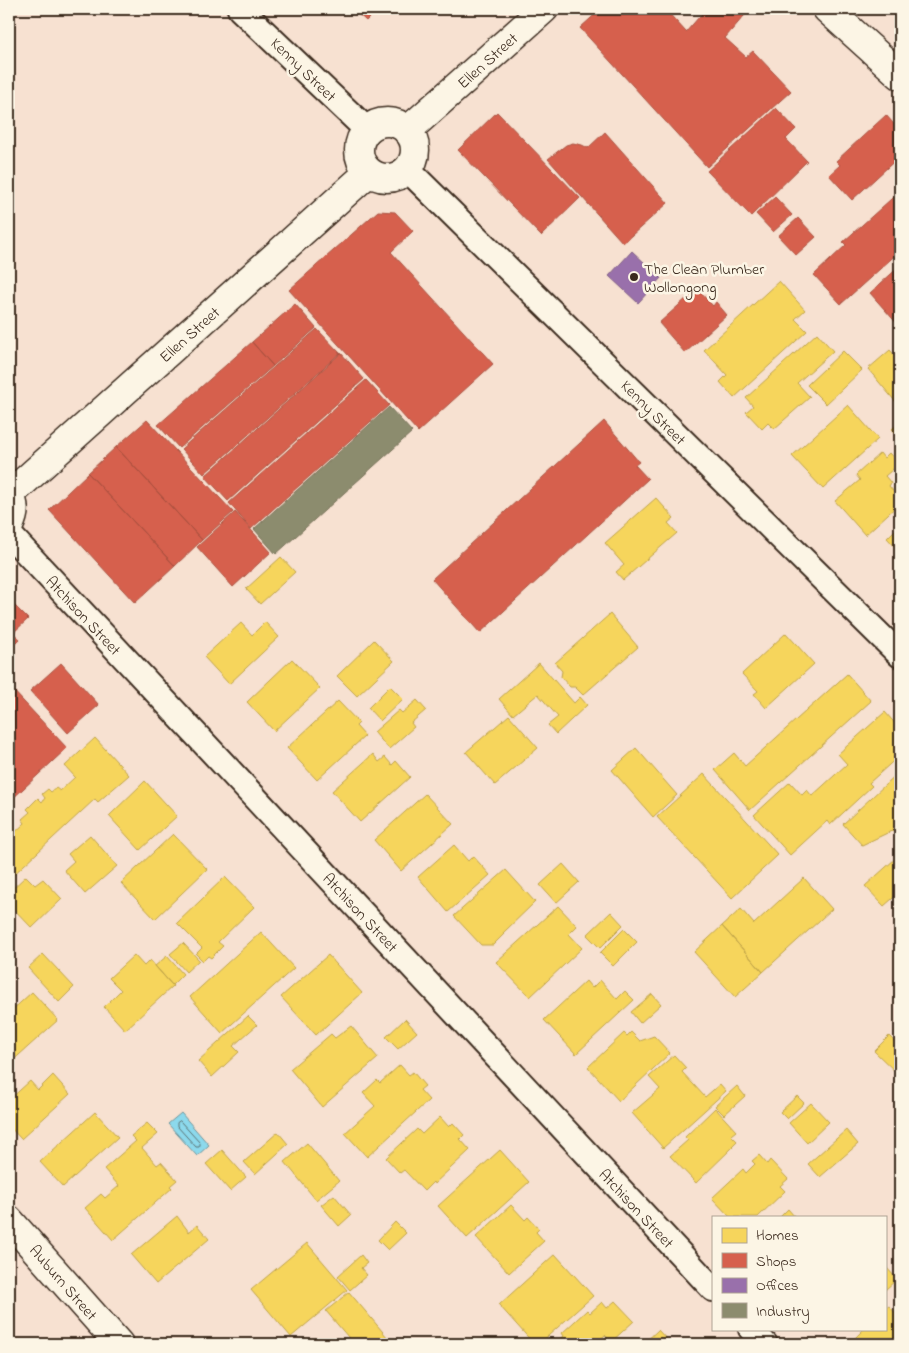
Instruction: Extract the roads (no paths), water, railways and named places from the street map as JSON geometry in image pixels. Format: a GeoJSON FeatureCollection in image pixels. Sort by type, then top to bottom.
{"type":"FeatureCollection","features":[{"type":"Feature","properties":{"kind":"street","name":"Kenny Street"},"geometry":{"type":"LineString","coordinates":[[240,9],[367,130]]}},
{"type":"Feature","properties":{"kind":"street","name":"Ellen Street"},"geometry":{"type":"LineString","coordinates":[[407,131],[544,9]]}},
{"type":"Feature","properties":{"kind":"street"},"geometry":{"type":"LineString","coordinates":[[827,9],[900,75]]}},
{"type":"Feature","properties":{"kind":"street"},"geometry":{"type":"LineString","coordinates":[[383,122],[392,122],[407,131],[415,147],[414,156],[407,169],[397,176],[388,178],[369,172],[362,165],[359,156],[359,146],[367,130],[383,122]]}},
{"type":"Feature","properties":{"kind":"street","name":"Kenny Street"},"geometry":{"type":"LineString","coordinates":[[407,169],[900,655]]}},
{"type":"Feature","properties":{"kind":"street","name":"Ellen Street"},"geometry":{"type":"LineString","coordinates":[[9,495],[369,172]]}},
{"type":"Feature","properties":{"kind":"street"},"geometry":{"type":"LineString","coordinates":[[9,495],[14,509],[13,518],[9,526]]}},
{"type":"Feature","properties":{"kind":"street","name":"Atchison Street"},"geometry":{"type":"LineString","coordinates":[[9,534],[712,1288]]}},
{"type":"Feature","properties":{"kind":"street","name":"Auburn Street"},"geometry":{"type":"LineString","coordinates":[[9,1220],[119,1344]]}},
{"type":"Feature","properties":{"kind":"street"},"geometry":{"type":"LineString","coordinates":[[752,1330],[765,1344]]}},
{"type":"Feature","properties":{"kind":"water"},"geometry":{"type":"Polygon","coordinates":[[[181,1113],[209,1145],[197,1156],[168,1124],[181,1113]]]}},
{"type":"Feature","properties":{"kind":"place","name":"The Clean Plumber Wollongong"},"geometry":{"type":"Point","coordinates":[634,277]}}]}
